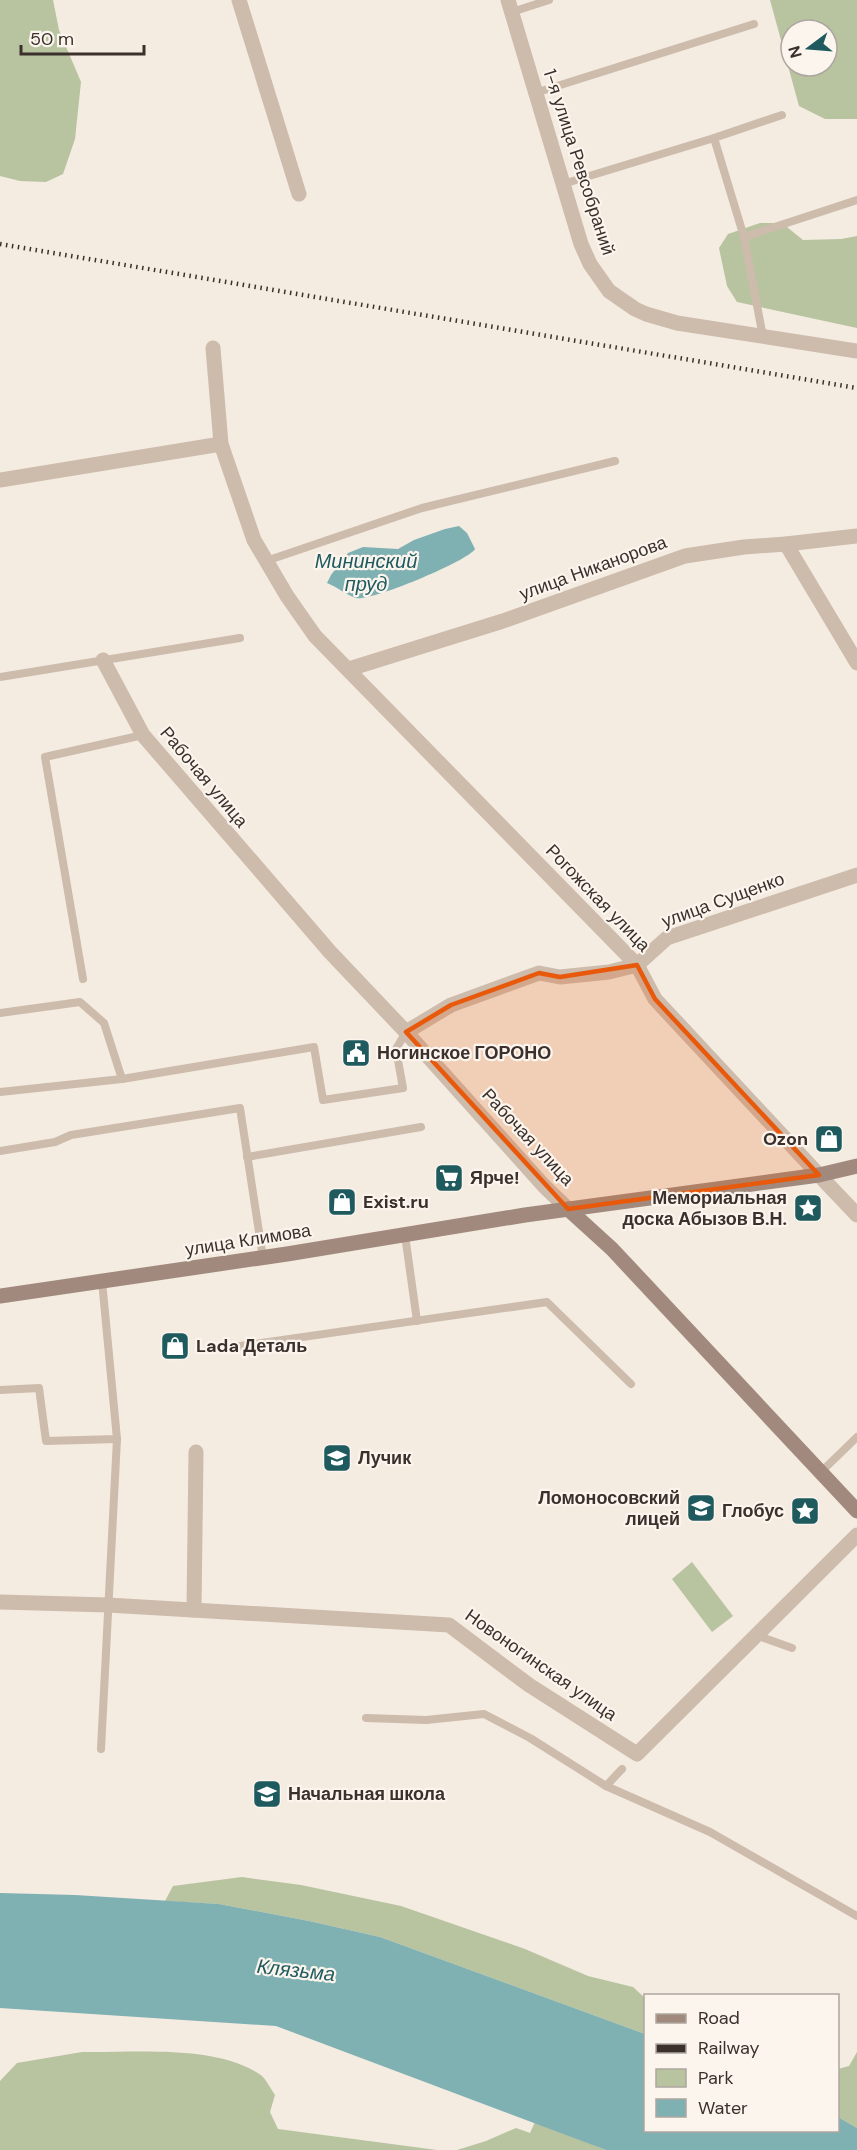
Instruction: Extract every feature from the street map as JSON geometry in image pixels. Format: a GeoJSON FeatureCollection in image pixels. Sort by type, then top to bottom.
{"type":"FeatureCollection","features":[{"type":"Feature","properties":{"kind":"main road","name":"улица Климова"},"geometry":{"type":"LineString","coordinates":[[0,1296],[263,1258],[568,1209],[819,1175],[857,1166]]}},
{"type":"Feature","properties":{"kind":"main road","name":"Рабочая улица"},"geometry":{"type":"LineString","coordinates":[[568,1209],[612,1249],[857,1511]]}},
{"type":"Feature","properties":{"kind":"street"},"geometry":{"type":"LineString","coordinates":[[240,0],[299,194]]}},
{"type":"Feature","properties":{"kind":"street","name":"1-я улица Ревсобраний"},"geometry":{"type":"LineString","coordinates":[[510,6],[581,244],[590,264],[609,291],[635,309],[661,319],[857,351]]}},
{"type":"Feature","properties":{"kind":"street","name":"Рогожская улица"},"geometry":{"type":"LineString","coordinates":[[213,348],[221,444],[254,540],[287,596],[315,636],[637,964],[655,999],[857,1215]]}},
{"type":"Feature","properties":{"kind":"street"},"geometry":{"type":"LineString","coordinates":[[0,480],[221,444]]}},
{"type":"Feature","properties":{"kind":"street","name":"улица Никанорова"},"geometry":{"type":"LineString","coordinates":[[349,669],[503,621],[685,556],[744,547],[857,536]]}},
{"type":"Feature","properties":{"kind":"street"},"geometry":{"type":"LineString","coordinates":[[786,544],[857,663]]}},
{"type":"Feature","properties":{"kind":"street","name":"Рабочая улица"},"geometry":{"type":"LineString","coordinates":[[102,660],[143,735],[323,944],[406,1032],[544,1186],[568,1209]]}},
{"type":"Feature","properties":{"kind":"street","name":"улица Сущенко"},"geometry":{"type":"LineString","coordinates":[[406,1032],[451,1005],[539,973],[560,977],[609,972],[637,964],[667,938],[857,875]]}},
{"type":"Feature","properties":{"kind":"street"},"geometry":{"type":"LineString","coordinates":[[194,1610],[196,1452]]}},
{"type":"Feature","properties":{"kind":"street","name":"Новоногинская улица"},"geometry":{"type":"LineString","coordinates":[[0,1602],[108,1605],[449,1625],[529,1685],[637,1754],[857,1535]]}},
{"type":"Feature","properties":{"kind":"lane"},"geometry":{"type":"LineString","coordinates":[[510,6],[549,0]]}},
{"type":"Feature","properties":{"kind":"lane"},"geometry":{"type":"LineString","coordinates":[[535,93],[754,24]]}},
{"type":"Feature","properties":{"kind":"lane"},"geometry":{"type":"LineString","coordinates":[[563,184],[782,116]]}},
{"type":"Feature","properties":{"kind":"lane"},"geometry":{"type":"LineString","coordinates":[[714,138],[744,237],[763,337]]}},
{"type":"Feature","properties":{"kind":"lane"},"geometry":{"type":"LineString","coordinates":[[744,237],[857,200]]}},
{"type":"Feature","properties":{"kind":"lane"},"geometry":{"type":"LineString","coordinates":[[267,561],[422,508],[615,461]]}},
{"type":"Feature","properties":{"kind":"lane"},"geometry":{"type":"LineString","coordinates":[[0,677],[240,638]]}},
{"type":"Feature","properties":{"kind":"lane"},"geometry":{"type":"LineString","coordinates":[[83,979],[45,757],[143,735]]}},
{"type":"Feature","properties":{"kind":"lane"},"geometry":{"type":"LineString","coordinates":[[0,1013],[80,1002],[104,1023],[122,1079]]}},
{"type":"Feature","properties":{"kind":"lane"},"geometry":{"type":"LineString","coordinates":[[0,1092],[122,1079],[314,1047],[323,1100],[403,1088],[396,1049],[406,1032]]}},
{"type":"Feature","properties":{"kind":"lane"},"geometry":{"type":"LineString","coordinates":[[0,1151],[55,1142],[72,1135],[240,1108],[263,1258]]}},
{"type":"Feature","properties":{"kind":"lane"},"geometry":{"type":"LineString","coordinates":[[247,1157],[421,1127]]}},
{"type":"Feature","properties":{"kind":"lane"},"geometry":{"type":"LineString","coordinates":[[405,1235],[417,1321]]}},
{"type":"Feature","properties":{"kind":"lane"},"geometry":{"type":"LineString","coordinates":[[101,1749],[117,1439],[102,1281]]}},
{"type":"Feature","properties":{"kind":"lane"},"geometry":{"type":"LineString","coordinates":[[233,1347],[547,1302],[631,1384]]}},
{"type":"Feature","properties":{"kind":"lane"},"geometry":{"type":"LineString","coordinates":[[0,1390],[39,1388],[46,1442],[117,1439]]}},
{"type":"Feature","properties":{"kind":"lane"},"geometry":{"type":"LineString","coordinates":[[821,1472],[857,1437]]}},
{"type":"Feature","properties":{"kind":"lane"},"geometry":{"type":"LineString","coordinates":[[756,1635],[792,1648]]}},
{"type":"Feature","properties":{"kind":"lane"},"geometry":{"type":"LineString","coordinates":[[366,1718],[426,1720],[484,1714],[530,1738],[606,1786],[710,1832],[857,1916]]}},
{"type":"Feature","properties":{"kind":"lane"},"geometry":{"type":"LineString","coordinates":[[606,1786],[622,1769]]}},
{"type":"Feature","properties":{"kind":"highlighted area"},"geometry":{"type":"Polygon","coordinates":[[[637,965],[655,999],[819,1175],[568,1209],[406,1032],[451,1005],[539,973],[560,977],[637,965]]]}},
{"type":"Feature","properties":{"kind":"green space"},"geometry":{"type":"Polygon","coordinates":[[[0,0],[53,0],[59,30],[81,82],[75,139],[63,174],[46,182],[20,181],[0,176],[0,0]]]}},
{"type":"Feature","properties":{"kind":"green space"},"geometry":{"type":"Polygon","coordinates":[[[770,0],[857,0],[857,119],[825,119],[799,106],[791,78],[839,78],[839,18],[779,18],[779,33],[770,0]]]}},
{"type":"Feature","properties":{"kind":"green space"},"geometry":{"type":"Polygon","coordinates":[[[760,223],[782,223],[803,240],[841,239],[857,236],[857,328],[737,302],[727,286],[719,248],[728,234],[760,223]]]}},
{"type":"Feature","properties":{"kind":"green space"},"geometry":{"type":"Polygon","coordinates":[[[692,1562],[733,1616],[712,1632],[672,1579],[692,1562]]]}},
{"type":"Feature","properties":{"kind":"green space"},"geometry":{"type":"Polygon","coordinates":[[[242,1877],[301,1885],[401,1906],[525,1949],[588,1976],[633,1987],[644,1997],[644,2034],[380,1937],[219,1904],[165,1901],[173,1886],[242,1877]]]}},
{"type":"Feature","properties":{"kind":"green space"},"geometry":{"type":"Polygon","coordinates":[[[82,2052],[175,2052],[223,2059],[244,2066],[264,2078],[275,2095],[270,2112],[278,2129],[437,2150],[0,2150],[0,2081],[17,2063],[82,2052]]]}},
{"type":"Feature","properties":{"kind":"green space"},"geometry":{"type":"Polygon","coordinates":[[[857,2052],[857,2128],[839,2118],[839,2069],[849,2066],[857,2052]]]}},
{"type":"Feature","properties":{"kind":"green space"},"geometry":{"type":"Polygon","coordinates":[[[535,2122],[606,2150],[457,2150],[516,2128],[530,2133],[535,2122]]]}},
{"type":"Feature","properties":{"kind":"water","name":"Мининский пруд"},"geometry":{"type":"Polygon","coordinates":[[[459,526],[467,533],[475,549],[468,555],[418,580],[365,598],[356,598],[327,583],[348,553],[363,547],[398,549],[414,540],[459,526]]]}},
{"type":"Feature","properties":{"kind":"water","name":"Клязьма"},"geometry":{"type":"Polygon","coordinates":[[[0,1893],[219,1904],[380,1937],[644,2034],[644,2132],[839,2132],[839,2118],[857,2128],[857,2150],[606,2150],[276,2026],[0,2008],[0,1893]]]}},
{"type":"Feature","properties":{"kind":"railway"},"geometry":{"type":"LineString","coordinates":[[0,244],[857,388]]}},
{"type":"Feature","properties":{"kind":"place","name":"Ногинское ГОРОНО"},"geometry":{"type":"Point","coordinates":[356,1053]}},
{"type":"Feature","properties":{"kind":"place","name":"Ozon"},"geometry":{"type":"Point","coordinates":[829,1139]}},
{"type":"Feature","properties":{"kind":"place","name":"Ярче!"},"geometry":{"type":"Point","coordinates":[449,1178]}},
{"type":"Feature","properties":{"kind":"place","name":"Exist.ru"},"geometry":{"type":"Point","coordinates":[342,1202]}},
{"type":"Feature","properties":{"kind":"place","name":"Мемориальная доска Абызов В.Н."},"geometry":{"type":"Point","coordinates":[808,1208]}},
{"type":"Feature","properties":{"kind":"place","name":"Lada Деталь"},"geometry":{"type":"Point","coordinates":[175,1346]}},
{"type":"Feature","properties":{"kind":"place","name":"Лучик"},"geometry":{"type":"Point","coordinates":[337,1458]}},
{"type":"Feature","properties":{"kind":"place","name":"Ломоносовский лицей"},"geometry":{"type":"Point","coordinates":[701,1508]}},
{"type":"Feature","properties":{"kind":"place","name":"Глобус"},"geometry":{"type":"Point","coordinates":[805,1511]}},
{"type":"Feature","properties":{"kind":"place","name":"Начальная школа"},"geometry":{"type":"Point","coordinates":[267,1794]}}]}
